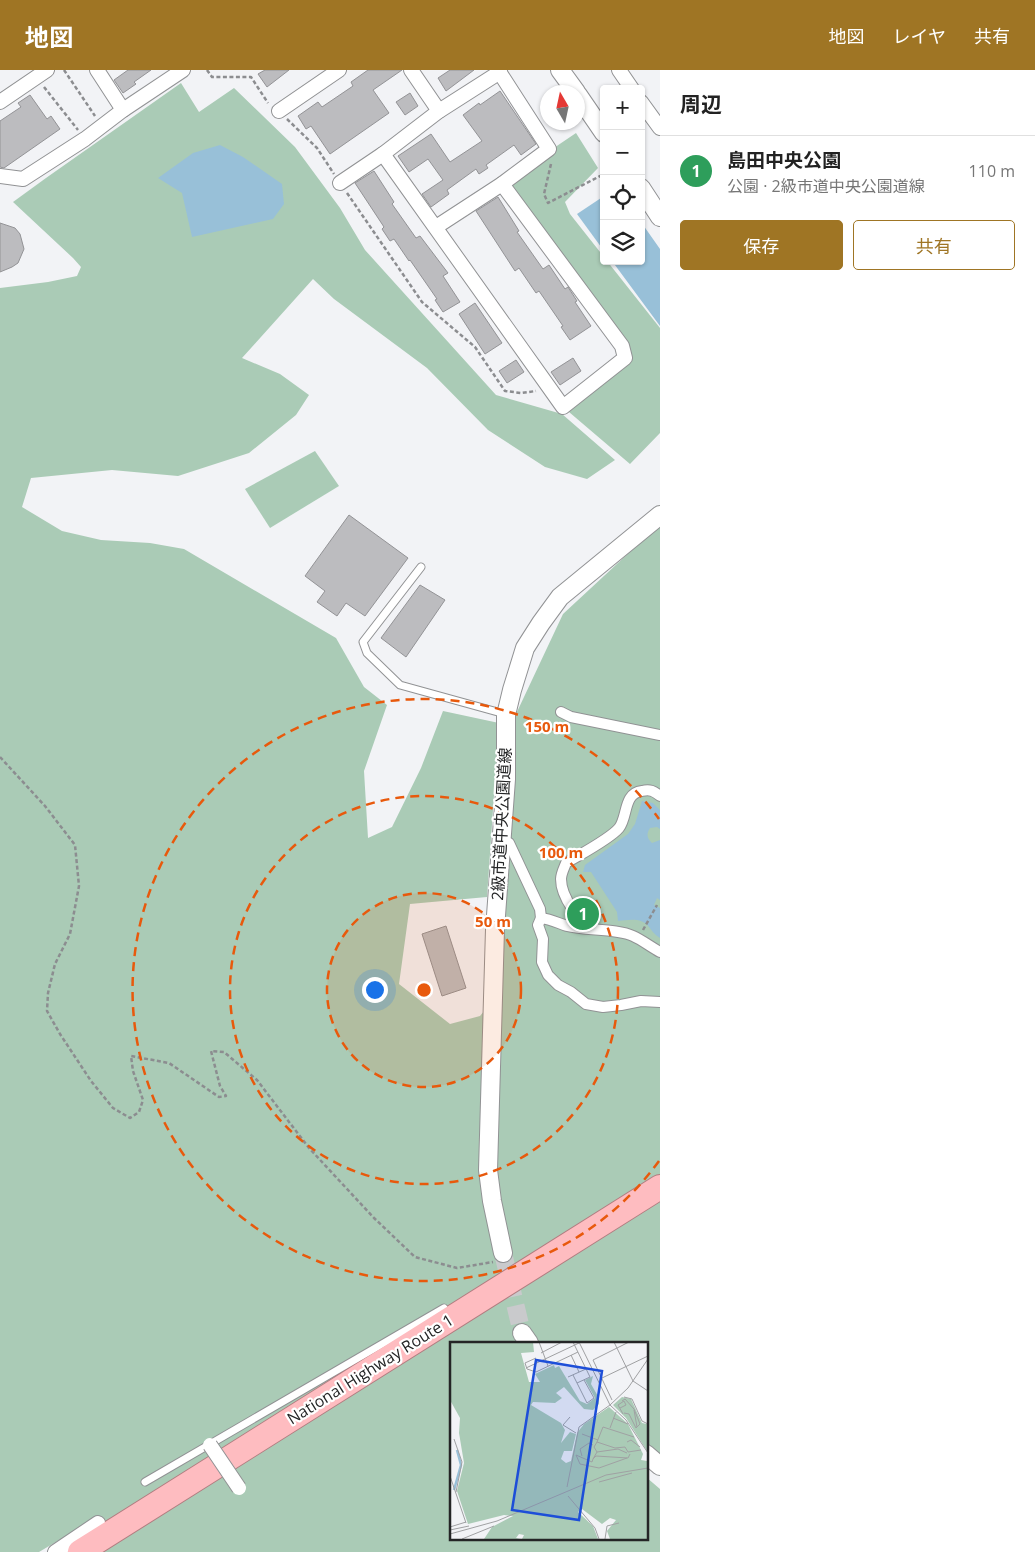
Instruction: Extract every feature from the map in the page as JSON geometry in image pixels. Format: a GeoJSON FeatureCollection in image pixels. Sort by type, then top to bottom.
{"type":"FeatureCollection","features":[{"type":"Feature","properties":{"kind":"highway","name":"National Highway Route 1"},"geometry":{"type":"LineString","coordinates":[[80,1552],[660,1187]]}},
{"type":"Feature","properties":{"kind":"street"},"geometry":{"type":"LineString","coordinates":[[97,70],[123,110]]}},
{"type":"Feature","properties":{"kind":"street"},"geometry":{"type":"LineString","coordinates":[[0,176],[23,179],[85,139],[101,125],[183,70]]}},
{"type":"Feature","properties":{"kind":"street"},"geometry":{"type":"LineString","coordinates":[[279,111],[339,70]]}},
{"type":"Feature","properties":{"kind":"street"},"geometry":{"type":"LineString","coordinates":[[411,70],[439,111]]}},
{"type":"Feature","properties":{"kind":"street"},"geometry":{"type":"LineString","coordinates":[[560,70],[571,85]]}},
{"type":"Feature","properties":{"kind":"street"},"geometry":{"type":"LineString","coordinates":[[619,70],[629,85]]}},
{"type":"Feature","properties":{"kind":"street"},"geometry":{"type":"LineString","coordinates":[[340,183],[383,154],[439,111],[499,71],[549,148],[502,184],[436,227]]}},
{"type":"Feature","properties":{"kind":"street"},"geometry":{"type":"LineString","coordinates":[[0,102],[42,74]]}},
{"type":"Feature","properties":{"kind":"street"},"geometry":{"type":"LineString","coordinates":[[585,106],[602,130]]}},
{"type":"Feature","properties":{"kind":"street"},"geometry":{"type":"LineString","coordinates":[[645,107],[660,128]]}},
{"type":"Feature","properties":{"kind":"street"},"geometry":{"type":"LineString","coordinates":[[383,154],[563,407],[624,358],[622,346],[502,184]]}},
{"type":"Feature","properties":{"kind":"street"},"geometry":{"type":"LineString","coordinates":[[645,194],[659,214]]}},
{"type":"Feature","properties":{"kind":"street","name":"2級市道中央公園道線"},"geometry":{"type":"LineString","coordinates":[[500,1257],[488,1170],[495,928],[506,779],[506,714],[525,648],[560,598],[660,515]]}},
{"type":"Feature","properties":{"kind":"street"},"geometry":{"type":"LineString","coordinates":[[561,712],[571,717],[660,735]]}},
{"type":"Feature","properties":{"kind":"street"},"geometry":{"type":"LineString","coordinates":[[604,931],[591,927],[578,915],[564,897],[561,878],[566,863],[600,843],[619,828],[630,797],[639,791],[652,790],[660,796]]}},
{"type":"Feature","properties":{"kind":"street"},"geometry":{"type":"LineString","coordinates":[[510,843],[540,909],[541,918],[538,925],[543,939],[542,962],[548,975],[558,985],[571,992],[586,1004],[603,1007],[641,1001],[660,1002]]}},
{"type":"Feature","properties":{"kind":"street"},"geometry":{"type":"LineString","coordinates":[[541,918],[548,918],[565,926],[633,936],[660,952]]}},
{"type":"Feature","properties":{"kind":"street"},"geometry":{"type":"LineString","coordinates":[[210,1445],[239,1488]]}},
{"type":"Feature","properties":{"kind":"street"},"geometry":{"type":"LineString","coordinates":[[648,1456],[660,1466]]}},
{"type":"Feature","properties":{"kind":"street"},"geometry":{"type":"LineString","coordinates":[[55,1552],[98,1523]]}},
{"type":"Feature","properties":{"kind":"lane"},"geometry":{"type":"LineString","coordinates":[[421,567],[363,642],[367,653],[400,685],[506,714]]}},
{"type":"Feature","properties":{"kind":"lane"},"geometry":{"type":"LineString","coordinates":[[145,1482],[444,1308]]}},
{"type":"Feature","properties":{"kind":"path"},"geometry":{"type":"LineString","coordinates":[[64,70],[101,125]]}},
{"type":"Feature","properties":{"kind":"path"},"geometry":{"type":"LineString","coordinates":[[207,70],[212,77],[251,77],[271,108],[279,111],[317,148],[422,302],[475,347],[505,391],[521,393],[550,389]]}},
{"type":"Feature","properties":{"kind":"path"},"geometry":{"type":"LineString","coordinates":[[42,74],[85,139]]}},
{"type":"Feature","properties":{"kind":"path"},"geometry":{"type":"LineString","coordinates":[[549,148],[553,154],[544,194],[548,203],[602,175]]}},
{"type":"Feature","properties":{"kind":"path"},"geometry":{"type":"LineString","coordinates":[[0,757],[45,806],[75,845],[79,886],[70,934],[55,964],[48,993],[47,1011],[91,1081],[113,1108],[130,1118],[139,1112],[143,1100],[133,1071],[131,1056],[168,1063],[219,1097],[226,1096],[220,1086],[212,1051],[224,1052],[258,1080],[309,1148],[374,1218],[416,1257],[457,1268],[500,1257]]}},
{"type":"Feature","properties":{"kind":"path"},"geometry":{"type":"LineString","coordinates":[[641,934],[658,905]]}},
{"type":"Feature","properties":{"kind":"green space"},"geometry":{"type":"Polygon","coordinates":[[[181,83],[199,112],[234,88],[295,147],[340,208],[365,250],[496,395],[562,414],[615,460],[587,479],[545,467],[488,430],[427,368],[334,299],[313,279],[242,358],[280,374],[309,395],[296,415],[249,453],[178,476],[112,470],[31,478],[22,507],[62,531],[101,540],[150,543],[184,549],[336,638],[364,687],[387,705],[364,771],[368,838],[392,827],[421,768],[443,711],[499,723],[487,897],[410,904],[399,984],[450,1024],[480,1016],[499,993],[516,714],[563,614],[660,524],[660,1453],[648,1463],[648,1342],[450,1342],[450,1540],[648,1540],[648,1479],[660,1489],[660,1552],[70,1552],[98,1517],[39,1552],[0,1552],[0,288],[77,276],[81,267],[13,202],[181,83]]]}},
{"type":"Feature","properties":{"kind":"green space"},"geometry":{"type":"Polygon","coordinates":[[[576,133],[598,168],[565,202],[570,214],[600,252],[600,265],[610,265],[660,328],[660,433],[630,464],[569,412],[631,350],[505,181],[576,133]]]}},
{"type":"Feature","properties":{"kind":"green space"},"geometry":{"type":"Polygon","coordinates":[[[315,451],[339,486],[270,528],[245,489],[315,451]]]}},
{"type":"Feature","properties":{"kind":"water"},"geometry":{"type":"Polygon","coordinates":[[[220,145],[243,157],[282,184],[284,204],[273,219],[192,237],[182,193],[158,178],[193,153],[220,145]]]}},
{"type":"Feature","properties":{"kind":"water"},"geometry":{"type":"Polygon","coordinates":[[[600,199],[600,246],[577,214],[600,199]]]}},
{"type":"Feature","properties":{"kind":"water"},"geometry":{"type":"Polygon","coordinates":[[[645,228],[660,249],[660,326],[615,265],[645,265],[645,228]]]}},
{"type":"Feature","properties":{"kind":"water"},"geometry":{"type":"Polygon","coordinates":[[[642,801],[653,803],[660,810],[660,829],[657,827],[650,828],[648,838],[652,843],[660,840],[660,900],[657,898],[654,905],[660,908],[660,938],[643,922],[635,920],[618,921],[617,912],[591,872],[583,872],[585,865],[628,834],[635,824],[642,801]]]}},
{"type":"Feature","properties":{"kind":"building"},"geometry":{"type":"Polygon","coordinates":[[[128,70],[151,70],[134,82],[136,84],[123,93],[114,80],[128,70]]]}},
{"type":"Feature","properties":{"kind":"building"},"geometry":{"type":"Polygon","coordinates":[[[265,70],[289,70],[267,87],[258,74],[265,70]]]}},
{"type":"Feature","properties":{"kind":"building"},"geometry":{"type":"Polygon","coordinates":[[[368,70],[402,70],[373,90],[389,113],[330,154],[311,126],[306,129],[298,116],[318,102],[322,107],[353,86],[351,82],[368,70]]]}},
{"type":"Feature","properties":{"kind":"building"},"geometry":{"type":"Polygon","coordinates":[[[450,70],[474,70],[446,91],[438,78],[450,70]]]}},
{"type":"Feature","properties":{"kind":"building"},"geometry":{"type":"Polygon","coordinates":[[[500,91],[536,144],[521,155],[514,145],[486,165],[488,168],[479,174],[476,169],[447,190],[449,194],[431,207],[422,194],[443,180],[428,159],[409,172],[398,156],[431,134],[450,162],[482,141],[463,115],[500,91]]]}},
{"type":"Feature","properties":{"kind":"building"},"geometry":{"type":"Polygon","coordinates":[[[410,93],[418,106],[405,115],[396,102],[410,93]]]}},
{"type":"Feature","properties":{"kind":"building"},"geometry":{"type":"Polygon","coordinates":[[[30,95],[47,119],[51,116],[60,129],[4,168],[0,167],[0,121],[21,107],[18,103],[30,95]]]}},
{"type":"Feature","properties":{"kind":"building"},"geometry":{"type":"Polygon","coordinates":[[[374,171],[394,202],[392,204],[416,238],[420,236],[448,273],[443,276],[460,302],[443,312],[435,300],[437,299],[410,260],[394,239],[390,241],[382,229],[384,227],[355,183],[374,171]]]}},
{"type":"Feature","properties":{"kind":"building"},"geometry":{"type":"Polygon","coordinates":[[[498,197],[519,231],[517,232],[543,269],[549,265],[565,289],[568,287],[577,301],[575,302],[591,326],[570,340],[561,327],[563,326],[539,291],[536,293],[519,268],[515,271],[476,211],[498,197]]]}},
{"type":"Feature","properties":{"kind":"building"},"geometry":{"type":"Polygon","coordinates":[[[0,223],[15,228],[20,234],[24,249],[18,263],[0,272],[0,223]]]}},
{"type":"Feature","properties":{"kind":"building"},"geometry":{"type":"Polygon","coordinates":[[[475,303],[502,343],[485,354],[459,314],[475,303]]]}},
{"type":"Feature","properties":{"kind":"building"},"geometry":{"type":"Polygon","coordinates":[[[573,358],[581,371],[560,385],[551,372],[573,358]]]}},
{"type":"Feature","properties":{"kind":"building"},"geometry":{"type":"Polygon","coordinates":[[[516,360],[524,372],[507,383],[499,371],[516,360]]]}},
{"type":"Feature","properties":{"kind":"building"},"geometry":{"type":"Polygon","coordinates":[[[349,515],[408,558],[365,616],[346,603],[337,616],[317,602],[325,591],[305,576],[349,515]]]}},
{"type":"Feature","properties":{"kind":"building"},"geometry":{"type":"Polygon","coordinates":[[[420,585],[445,600],[406,657],[381,638],[420,585]]]}},
{"type":"Feature","properties":{"kind":"building"},"geometry":{"type":"Polygon","coordinates":[[[446,926],[466,988],[442,996],[422,934],[446,926]]]}},
{"type":"Feature","properties":{"kind":"tunnel"},"geometry":{"type":"LineString","coordinates":[[503,1253],[522,1333]]}},
{"type":"Feature","properties":{"kind":"place","name":"島田中央公園"},"geometry":{"type":"Point","coordinates":[583,914]}}]}
